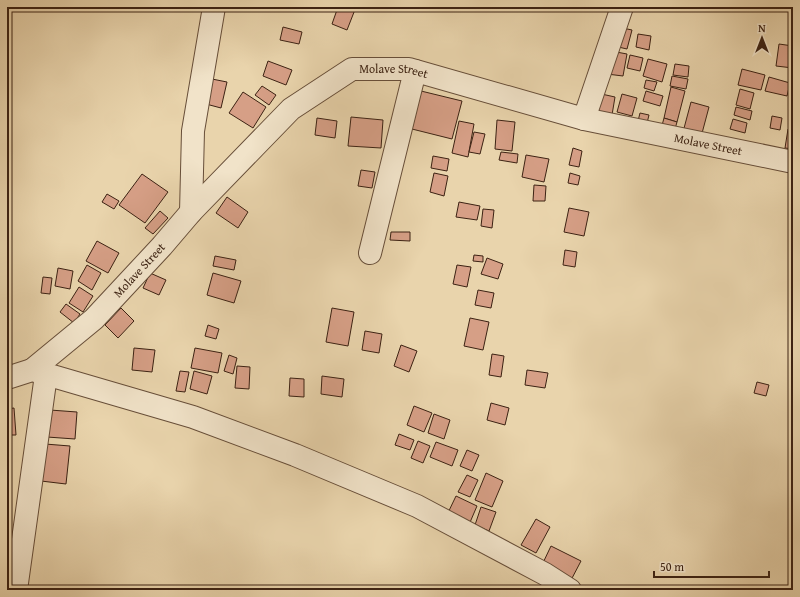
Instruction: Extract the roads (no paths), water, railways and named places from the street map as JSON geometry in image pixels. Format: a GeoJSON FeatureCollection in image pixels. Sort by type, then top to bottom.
{"type":"FeatureCollection","features":[{"type":"Feature","properties":{"kind":"street"},"geometry":{"type":"LineString","coordinates":[[191,212],[193,131],[214,7]]}},
{"type":"Feature","properties":{"kind":"street"},"geometry":{"type":"LineString","coordinates":[[584,119],[622,7]]}},
{"type":"Feature","properties":{"kind":"street","name":"Molave Street"},"geometry":{"type":"LineString","coordinates":[[39,372],[94,319],[162,246],[191,212],[291,109],[352,69],[409,69],[584,119],[793,162]]}},
{"type":"Feature","properties":{"kind":"street"},"geometry":{"type":"LineString","coordinates":[[370,253],[415,71]]}},
{"type":"Feature","properties":{"kind":"street"},"geometry":{"type":"LineString","coordinates":[[16,590],[39,372]]}},
{"type":"Feature","properties":{"kind":"street"},"geometry":{"type":"LineString","coordinates":[[7,378],[39,372],[193,417],[295,456],[417,506],[531,566],[570,590]]}}]}
